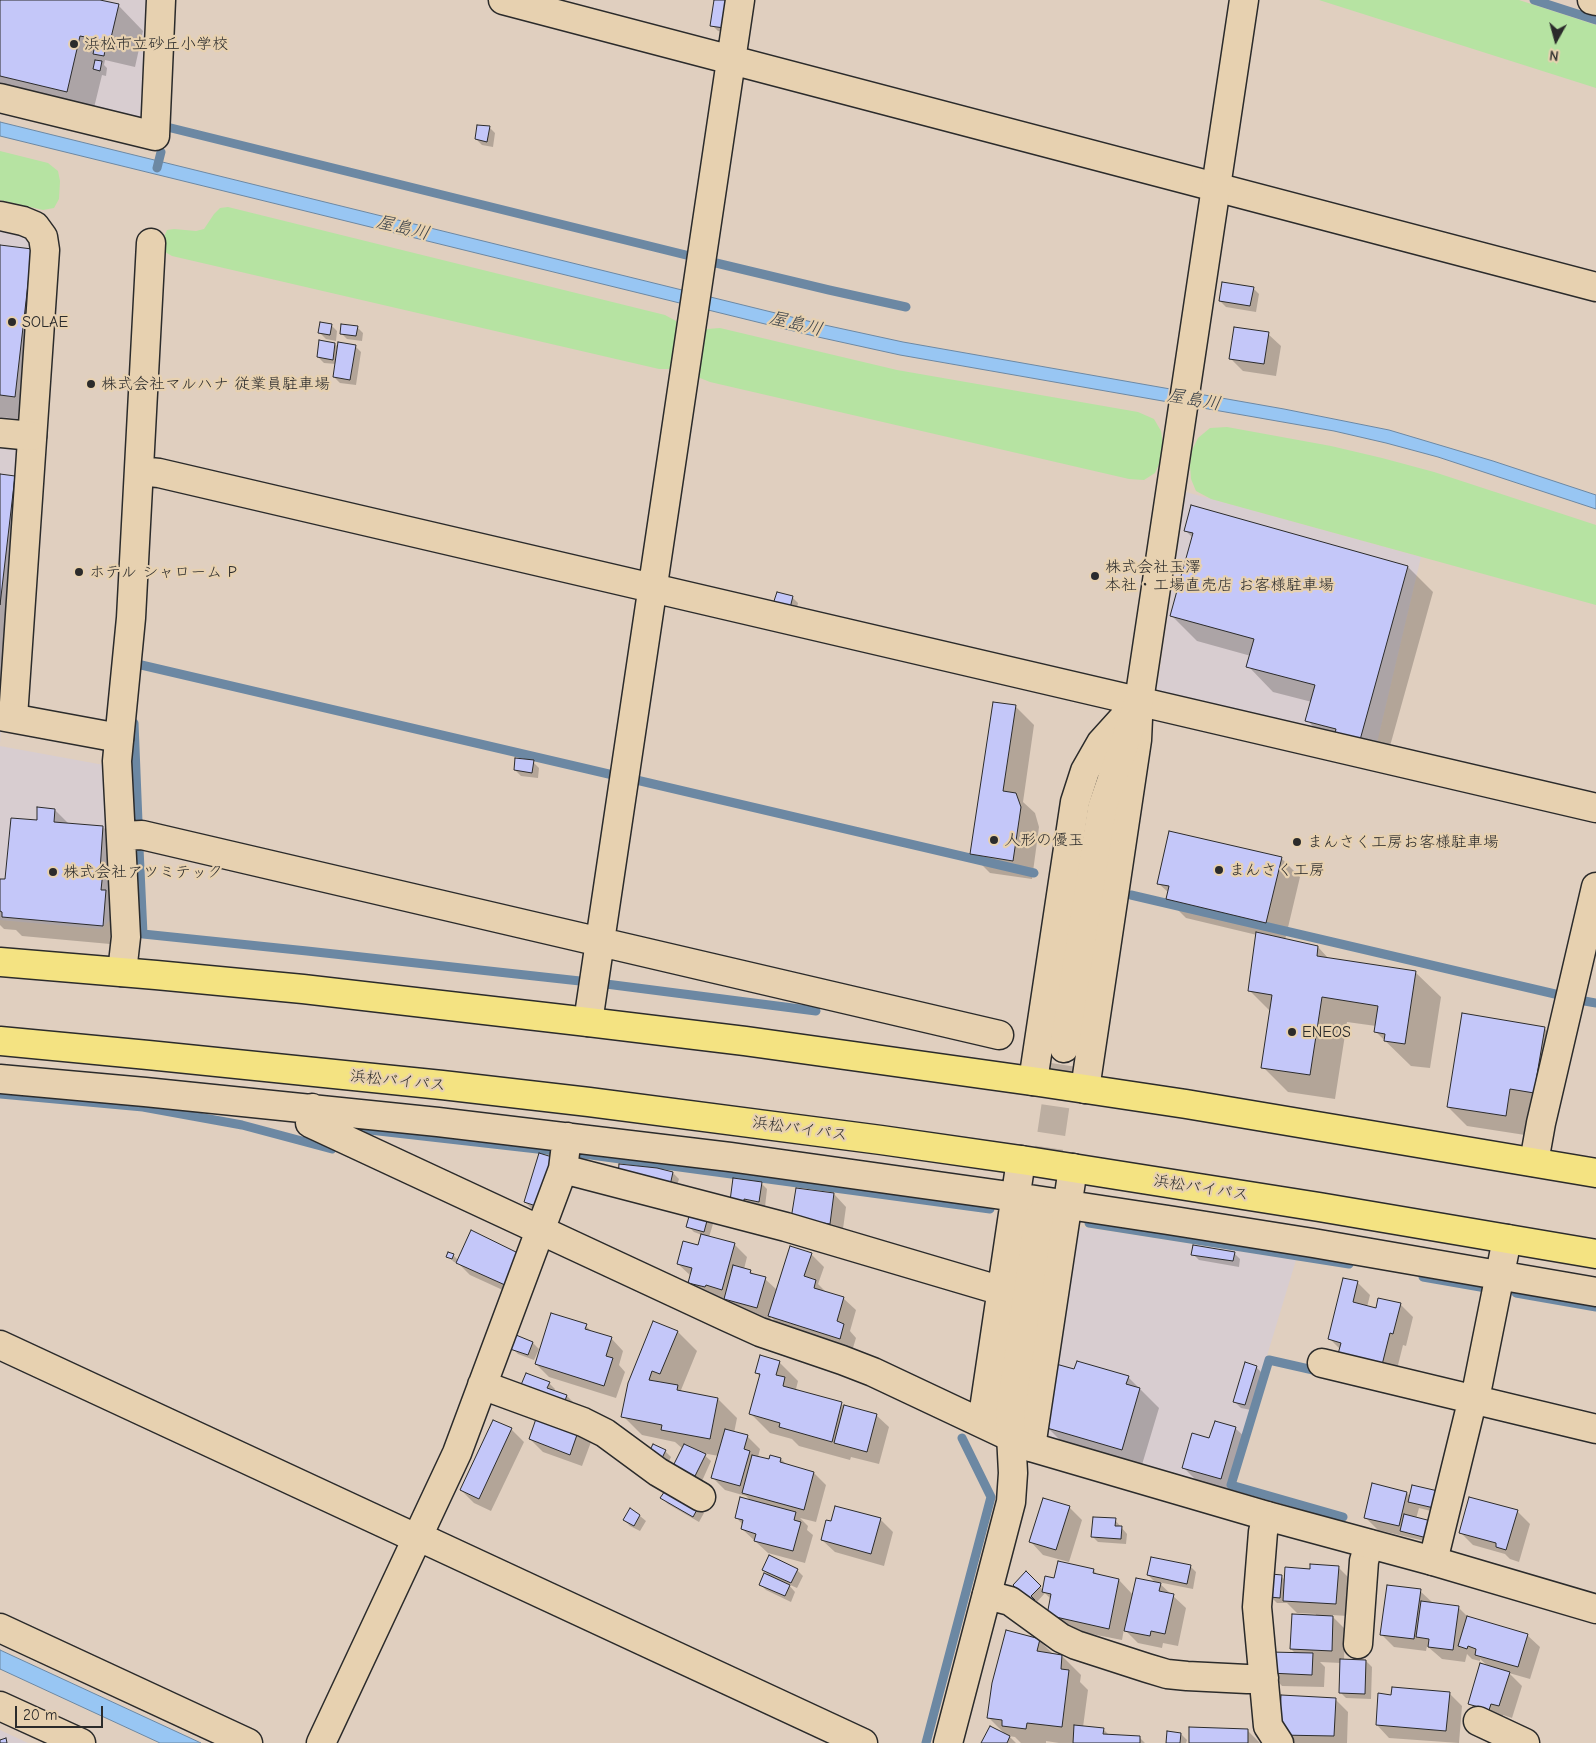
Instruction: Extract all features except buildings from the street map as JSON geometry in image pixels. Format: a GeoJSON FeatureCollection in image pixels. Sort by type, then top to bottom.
{"type":"FeatureCollection","features":[{"type":"Feature","properties":{"kind":"highway"},"geometry":{"type":"LineString","coordinates":[[0,962],[313,990],[588,1022],[892,1061],[1323,1126],[1596,1173]]}},
{"type":"Feature","properties":{"kind":"highway","name":"浜松バイパス"},"geometry":{"type":"LineString","coordinates":[[0,1041],[305,1070],[579,1101],[872,1139],[1021,1160],[1320,1207],[1596,1254]]}},
{"type":"Feature","properties":{"kind":"street"},"geometry":{"type":"LineString","coordinates":[[0,98],[155,136],[162,0]]}},
{"type":"Feature","properties":{"kind":"street"},"geometry":{"type":"LineString","coordinates":[[502,0],[1596,288]]}},
{"type":"Feature","properties":{"kind":"street"},"geometry":{"type":"LineString","coordinates":[[588,1022],[740,0]]}},
{"type":"Feature","properties":{"kind":"street"},"geometry":{"type":"LineString","coordinates":[[1085,1089],[1137,740],[1140,701],[1244,0]]}},
{"type":"Feature","properties":{"kind":"street"},"geometry":{"type":"LineString","coordinates":[[1592,0],[1596,1]]}},
{"type":"Feature","properties":{"kind":"street"},"geometry":{"type":"LineString","coordinates":[[0,216],[23,221],[35,226],[43,237],[45,250],[32,436],[6,716],[119,738]]}},
{"type":"Feature","properties":{"kind":"street"},"geometry":{"type":"LineString","coordinates":[[122,972],[126,938],[117,764],[131,618],[151,243]]}},
{"type":"Feature","properties":{"kind":"street"},"geometry":{"type":"LineString","coordinates":[[0,433],[32,436]]}},
{"type":"Feature","properties":{"kind":"street"},"geometry":{"type":"LineString","coordinates":[[138,471],[159,473],[1596,808]]}},
{"type":"Feature","properties":{"kind":"street"},"geometry":{"type":"LineString","coordinates":[[1064,1048],[1102,808],[1140,701]]}},
{"type":"Feature","properties":{"kind":"street"},"geometry":{"type":"LineString","coordinates":[[1033,1081],[1075,802],[1085,771],[1101,743],[1140,701]]}},
{"type":"Feature","properties":{"kind":"street"},"geometry":{"type":"LineString","coordinates":[[121,836],[142,835],[999,1035]]}},
{"type":"Feature","properties":{"kind":"street"},"geometry":{"type":"LineString","coordinates":[[1534,1162],[1541,1123],[1596,887]]}},
{"type":"Feature","properties":{"kind":"street"},"geometry":{"type":"LineString","coordinates":[[945,1022],[996,1045],[1038,1051]]}},
{"type":"Feature","properties":{"kind":"street"},"geometry":{"type":"LineString","coordinates":[[0,1079],[312,1108],[730,1157],[1068,1204],[1313,1243],[1596,1292]]}},
{"type":"Feature","properties":{"kind":"street"},"geometry":{"type":"LineString","coordinates":[[312,1108],[310,1123],[760,1332],[866,1369],[1021,1442],[1268,1516],[1433,1561],[1596,1609]]}},
{"type":"Feature","properties":{"kind":"street"},"geometry":{"type":"LineString","coordinates":[[321,1743],[457,1452],[564,1169],[567,1137]]}},
{"type":"Feature","properties":{"kind":"street"},"geometry":{"type":"LineString","coordinates":[[982,1423],[1021,1160]]}},
{"type":"Feature","properties":{"kind":"street"},"geometry":{"type":"LineString","coordinates":[[948,1743],[1011,1502],[1013,1473],[1021,1442],[1068,1204],[1073,1168]]}},
{"type":"Feature","properties":{"kind":"street"},"geometry":{"type":"LineString","coordinates":[[564,1169],[786,1227],[992,1288],[1002,1289]]}},
{"type":"Feature","properties":{"kind":"street"},"geometry":{"type":"LineString","coordinates":[[1021,1442],[1010,1415],[1039,1218]]}},
{"type":"Feature","properties":{"kind":"street"},"geometry":{"type":"LineString","coordinates":[[1433,1561],[1474,1400],[1507,1239]]}},
{"type":"Feature","properties":{"kind":"street"},"geometry":{"type":"LineString","coordinates":[[0,1345],[863,1743]]}},
{"type":"Feature","properties":{"kind":"street"},"geometry":{"type":"LineString","coordinates":[[1322,1363],[1596,1429]]}},
{"type":"Feature","properties":{"kind":"street"},"geometry":{"type":"LineString","coordinates":[[482,1385],[583,1422],[606,1433],[658,1472],[701,1497]]}},
{"type":"Feature","properties":{"kind":"street"},"geometry":{"type":"LineString","coordinates":[[1268,1516],[1263,1532],[1258,1607],[1268,1726],[1279,1743]]}},
{"type":"Feature","properties":{"kind":"street"},"geometry":{"type":"LineString","coordinates":[[1358,1644],[1364,1560],[1368,1544]]}},
{"type":"Feature","properties":{"kind":"street"},"geometry":{"type":"LineString","coordinates":[[987,1595],[1010,1601],[1061,1638],[1076,1645],[1167,1674],[1247,1679],[1264,1678]]}},
{"type":"Feature","properties":{"kind":"street"},"geometry":{"type":"LineString","coordinates":[[0,1628],[248,1743]]}},
{"type":"Feature","properties":{"kind":"street"},"geometry":{"type":"LineString","coordinates":[[0,1706],[81,1743]]}},
{"type":"Feature","properties":{"kind":"street"},"geometry":{"type":"LineString","coordinates":[[1478,1721],[1525,1743]]}},
{"type":"Feature","properties":{"kind":"shaded area","name":"浜松市立砂丘小学校"},"geometry":{"type":"Polygon","coordinates":[[[0,0],[151,0],[145,124],[0,89],[0,0]]]}},
{"type":"Feature","properties":{"kind":"shaded area"},"geometry":{"type":"Polygon","coordinates":[[[0,227],[28,235],[34,250],[0,744],[0,227]]]}},
{"type":"Feature","properties":{"kind":"shaded area"},"geometry":{"type":"Polygon","coordinates":[[[1186,492],[1421,557],[1376,747],[1162,697],[1157,689],[1186,492]]]}},
{"type":"Feature","properties":{"kind":"shaded area"},"geometry":{"type":"Polygon","coordinates":[[[0,746],[104,765],[111,919],[101,929],[0,920],[0,746]]]}},
{"type":"Feature","properties":{"kind":"shaded area"},"geometry":{"type":"Polygon","coordinates":[[[1082,1227],[1296,1260],[1227,1488],[1050,1437],[1045,1428],[1074,1232],[1082,1227]]]}},
{"type":"Feature","properties":{"kind":"shaded area"},"geometry":{"type":"Polygon","coordinates":[[[0,1730],[28,1743],[0,1743],[0,1730]]]}},
{"type":"Feature","properties":{"kind":"green space"},"geometry":{"type":"Polygon","coordinates":[[[1319,0],[1519,0],[1596,25],[1596,88],[1319,0]]]}},
{"type":"Feature","properties":{"kind":"green space"},"geometry":{"type":"Polygon","coordinates":[[[0,151],[48,163],[58,171],[60,181],[59,199],[54,208],[43,210],[0,200],[0,151]]]}},
{"type":"Feature","properties":{"kind":"green space"},"geometry":{"type":"Polygon","coordinates":[[[228,207],[665,315],[676,321],[681,330],[676,363],[669,369],[659,369],[172,256],[165,252],[164,237],[167,230],[196,231],[204,229],[220,208],[228,207]]]}},
{"type":"Feature","properties":{"kind":"green space"},"geometry":{"type":"Polygon","coordinates":[[[720,328],[897,370],[1138,412],[1154,419],[1161,431],[1163,444],[1160,462],[1155,473],[1144,480],[1129,479],[710,382],[700,378],[694,368],[699,335],[707,329],[720,328]]]}},
{"type":"Feature","properties":{"kind":"green space"},"geometry":{"type":"Polygon","coordinates":[[[1227,427],[1331,446],[1382,458],[1434,472],[1596,525],[1596,605],[1211,499],[1196,491],[1191,479],[1192,450],[1198,438],[1210,428],[1227,427]]]}},
{"type":"Feature","properties":{"kind":"water","name":"屋島川"},"geometry":{"type":"Polygon","coordinates":[[[0,122],[820,324],[903,342],[1284,409],[1389,430],[1493,461],[1596,495],[1596,509],[1438,457],[1334,431],[900,355],[818,337],[0,136],[0,122]]]}},
{"type":"Feature","properties":{"kind":"water"},"geometry":{"type":"Polygon","coordinates":[[[0,1650],[201,1743],[160,1743],[0,1669],[0,1650]]]}},
{"type":"Feature","properties":{"kind":"pier"},"geometry":{"type":"Polygon","coordinates":[[[1169,386],[1203,392],[1201,410],[1166,404],[1169,386]]]}},
{"type":"Feature","properties":{"kind":"waterway"},"geometry":{"type":"LineString","coordinates":[[1534,0],[1596,20]]}},
{"type":"Feature","properties":{"kind":"waterway"},"geometry":{"type":"LineString","coordinates":[[167,127],[686,255]]}},
{"type":"Feature","properties":{"kind":"waterway"},"geometry":{"type":"LineString","coordinates":[[157,168],[161,152]]}},
{"type":"Feature","properties":{"kind":"waterway"},"geometry":{"type":"LineString","coordinates":[[716,263],[906,307]]}},
{"type":"Feature","properties":{"kind":"waterway"},"geometry":{"type":"LineString","coordinates":[[137,664],[613,775]]}},
{"type":"Feature","properties":{"kind":"waterway"},"geometry":{"type":"LineString","coordinates":[[134,723],[138,822]]}},
{"type":"Feature","properties":{"kind":"waterway"},"geometry":{"type":"LineString","coordinates":[[632,779],[1034,873]]}},
{"type":"Feature","properties":{"kind":"waterway"},"geometry":{"type":"LineString","coordinates":[[139,848],[143,934],[580,981]]}},
{"type":"Feature","properties":{"kind":"waterway"},"geometry":{"type":"LineString","coordinates":[[1131,895],[1555,994]]}},
{"type":"Feature","properties":{"kind":"waterway"},"geometry":{"type":"LineString","coordinates":[[606,984],[816,1011]]}},
{"type":"Feature","properties":{"kind":"waterway"},"geometry":{"type":"LineString","coordinates":[[1579,1000],[1596,1003]]}},
{"type":"Feature","properties":{"kind":"waterway"},"geometry":{"type":"LineString","coordinates":[[0,1094],[143,1107],[242,1125],[332,1149]]}},
{"type":"Feature","properties":{"kind":"waterway"},"geometry":{"type":"LineString","coordinates":[[361,1129],[555,1151]]}},
{"type":"Feature","properties":{"kind":"waterway"},"geometry":{"type":"LineString","coordinates":[[576,1153],[990,1209]]}},
{"type":"Feature","properties":{"kind":"waterway"},"geometry":{"type":"LineString","coordinates":[[1089,1223],[1349,1264]]}},
{"type":"Feature","properties":{"kind":"waterway"},"geometry":{"type":"LineString","coordinates":[[1423,1277],[1486,1288]]}},
{"type":"Feature","properties":{"kind":"waterway"},"geometry":{"type":"LineString","coordinates":[[1516,1293],[1596,1307]]}},
{"type":"Feature","properties":{"kind":"waterway"},"geometry":{"type":"LineString","coordinates":[[1322,1372],[1269,1360],[1231,1485],[1343,1517]]}},
{"type":"Feature","properties":{"kind":"waterway"},"geometry":{"type":"LineString","coordinates":[[926,1743],[991,1497],[962,1438]]}},
{"type":"Feature","properties":{"kind":"tunnel"},"geometry":{"type":"LineString","coordinates":[[1039,1217],[1064,1048]]}},
{"type":"Feature","properties":{"kind":"place","name":"浜松市立砂丘小学校"},"geometry":{"type":"Point","coordinates":[74,44]}},
{"type":"Feature","properties":{"kind":"place","name":"SOLAE"},"geometry":{"type":"Point","coordinates":[12,322]}},
{"type":"Feature","properties":{"kind":"place","name":"株式会社マルハナ 従業員駐車場"},"geometry":{"type":"Point","coordinates":[91,384]}},
{"type":"Feature","properties":{"kind":"place","name":"ホテル シャローム P"},"geometry":{"type":"Point","coordinates":[79,572]}},
{"type":"Feature","properties":{"kind":"place","name":"株式会社玉澤 本社・工場直売店 お客様駐車場"},"geometry":{"type":"Point","coordinates":[1095,576]}},
{"type":"Feature","properties":{"kind":"place","name":"人形の優玉"},"geometry":{"type":"Point","coordinates":[994,840]}},
{"type":"Feature","properties":{"kind":"place","name":"まんさく工房お客様駐車場"},"geometry":{"type":"Point","coordinates":[1297,842]}},
{"type":"Feature","properties":{"kind":"place","name":"まんさく工房"},"geometry":{"type":"Point","coordinates":[1219,870]}},
{"type":"Feature","properties":{"kind":"place","name":"株式会社アツミテック"},"geometry":{"type":"Point","coordinates":[53,872]}},
{"type":"Feature","properties":{"kind":"place","name":"ENEOS"},"geometry":{"type":"Point","coordinates":[1292,1032]}}]}
